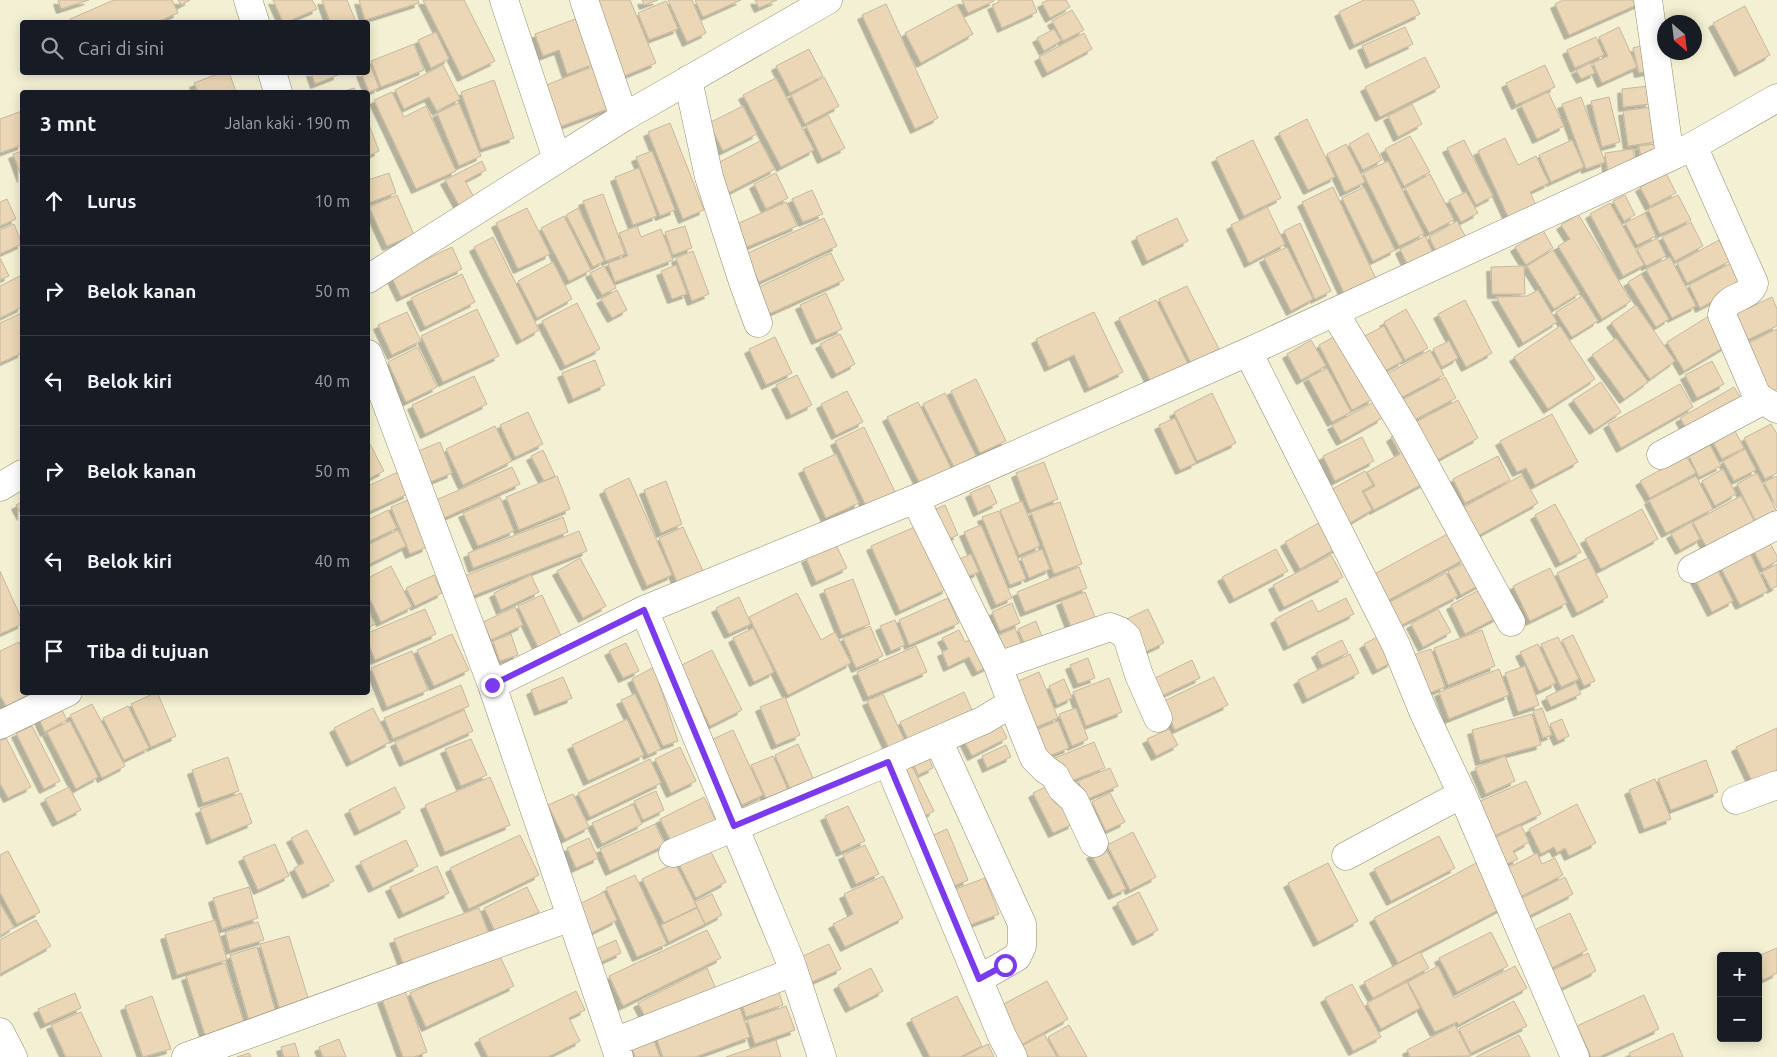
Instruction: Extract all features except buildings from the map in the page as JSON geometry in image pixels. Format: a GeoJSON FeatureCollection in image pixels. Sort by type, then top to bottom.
{"type":"FeatureCollection","features":[{"type":"Feature","properties":{"kind":"street"},"geometry":{"type":"LineString","coordinates":[[248,0],[254,20]]}},
{"type":"Feature","properties":{"kind":"street"},"geometry":{"type":"LineString","coordinates":[[504,0],[557,159]]}},
{"type":"Feature","properties":{"kind":"street"},"geometry":{"type":"LineString","coordinates":[[584,0],[624,118]]}},
{"type":"Feature","properties":{"kind":"street"},"geometry":{"type":"LineString","coordinates":[[370,278],[624,118],[828,0]]}},
{"type":"Feature","properties":{"kind":"street"},"geometry":{"type":"LineString","coordinates":[[1648,0],[1681,152],[1754,283],[1750,291],[1727,302],[1722,315],[1757,396],[1769,405],[1661,455]]}},
{"type":"Feature","properties":{"kind":"street"},"geometry":{"type":"LineString","coordinates":[[273,75],[277,90]]}},
{"type":"Feature","properties":{"kind":"street"},"geometry":{"type":"LineString","coordinates":[[688,80],[709,177],[758,324]]}},
{"type":"Feature","properties":{"kind":"street"},"geometry":{"type":"LineString","coordinates":[[492,685],[644,610],[915,499],[1248,352],[1681,152],[1777,98]]}},
{"type":"Feature","properties":{"kind":"street"},"geometry":{"type":"LineString","coordinates":[[1334,312],[1405,429],[1511,622]]}},
{"type":"Feature","properties":{"kind":"street"},"geometry":{"type":"LineString","coordinates":[[1248,352],[1396,645],[1423,711],[1462,794],[1575,1057]]}},
{"type":"Feature","properties":{"kind":"street"},"geometry":{"type":"LineString","coordinates":[[370,359],[492,685],[617,1049],[793,972]]}},
{"type":"Feature","properties":{"kind":"street"},"geometry":{"type":"LineString","coordinates":[[915,499],[998,666],[1034,758],[1055,776],[1062,789],[1074,800],[1094,843]]}},
{"type":"Feature","properties":{"kind":"street"},"geometry":{"type":"LineString","coordinates":[[1692,569],[1777,525]]}},
{"type":"Feature","properties":{"kind":"street"},"geometry":{"type":"LineString","coordinates":[[644,610],[793,972],[822,1057]]}},
{"type":"Feature","properties":{"kind":"street"},"geometry":{"type":"LineString","coordinates":[[998,666],[1110,627],[1120,630],[1127,637],[1139,675],[1158,718]]}},
{"type":"Feature","properties":{"kind":"street"},"geometry":{"type":"LineString","coordinates":[[0,725],[62,695]]}},
{"type":"Feature","properties":{"kind":"street"},"geometry":{"type":"LineString","coordinates":[[673,852],[984,720],[1012,703]]}},
{"type":"Feature","properties":{"kind":"street"},"geometry":{"type":"LineString","coordinates":[[938,740],[1022,924],[1022,946],[1017,957],[979,979]]}},
{"type":"Feature","properties":{"kind":"street"},"geometry":{"type":"LineString","coordinates":[[888,762],[1002,1036],[1013,1057]]}},
{"type":"Feature","properties":{"kind":"street"},"geometry":{"type":"LineString","coordinates":[[1736,800],[1777,785]]}},
{"type":"Feature","properties":{"kind":"street"},"geometry":{"type":"LineString","coordinates":[[1346,856],[1462,794]]}},
{"type":"Feature","properties":{"kind":"street"},"geometry":{"type":"LineString","coordinates":[[186,1057],[571,917]]}},
{"type":"Feature","properties":{"kind":"street"},"geometry":{"type":"LineString","coordinates":[[0,1032],[14,1057]]}},
{"type":"Feature","properties":{"kind":"route"},"geometry":{"type":"LineString","coordinates":[[492,685],[644,610],[734,826],[888,762],[979,979],[1005,965]]}}]}
